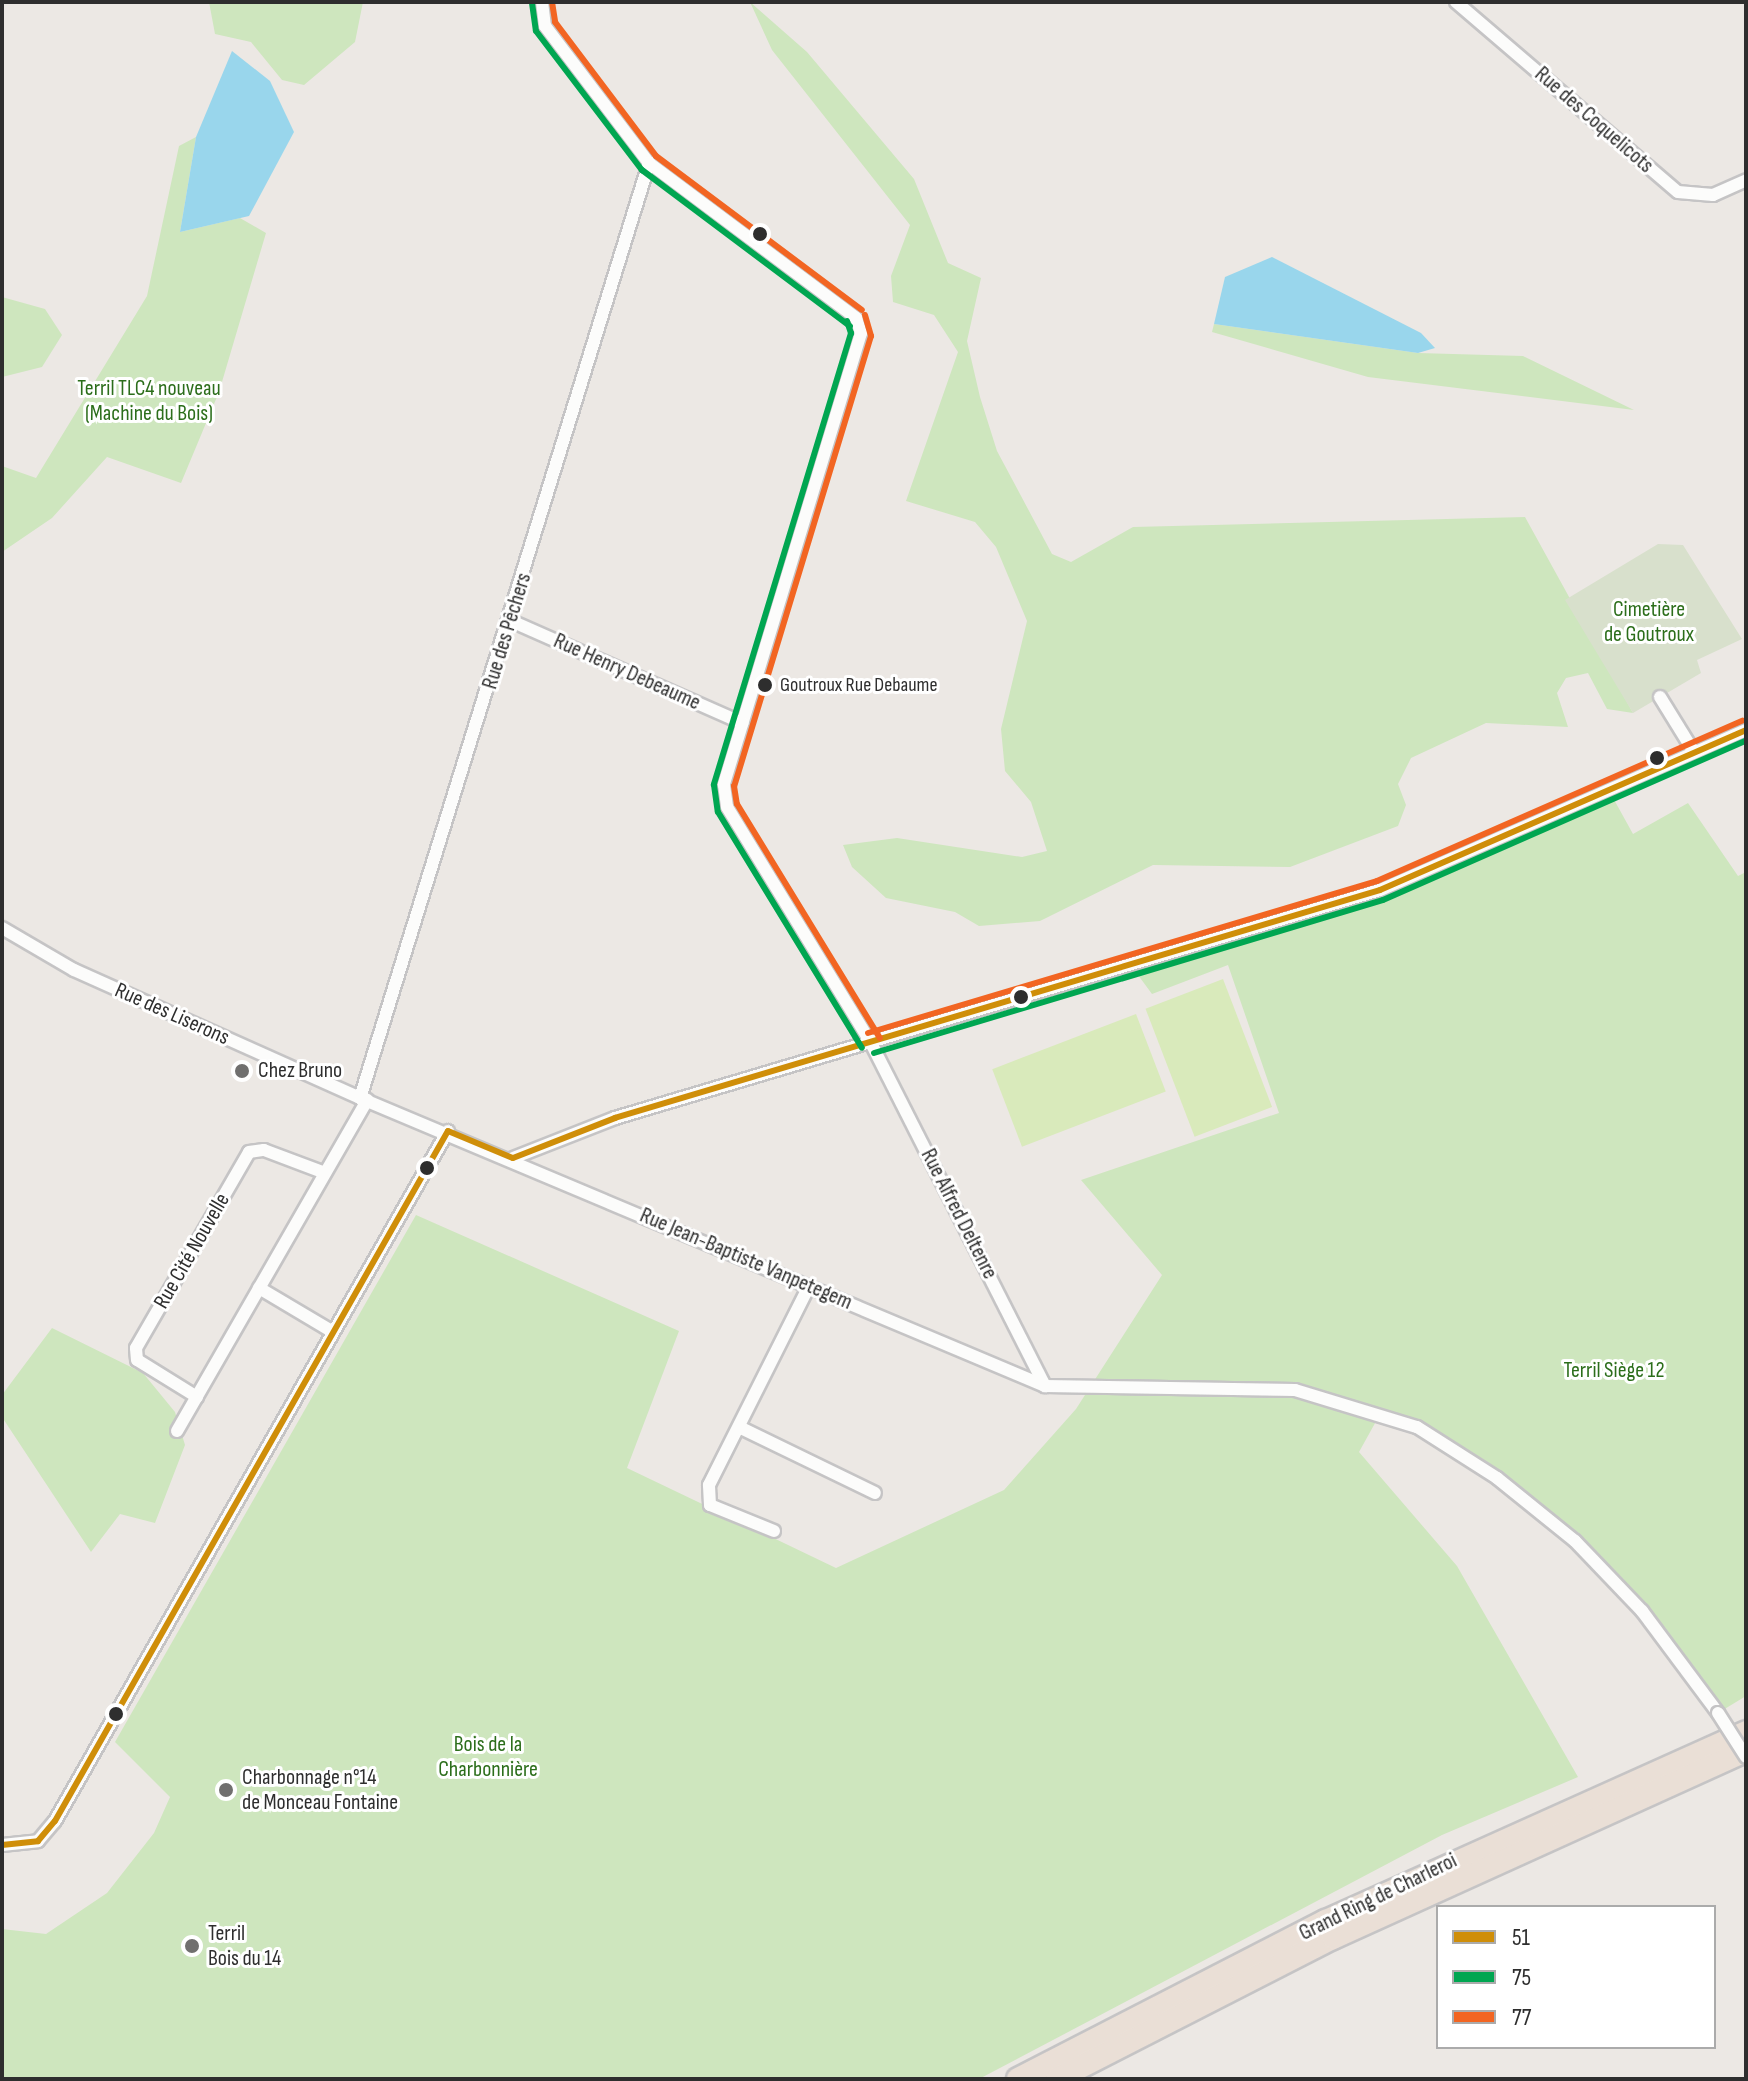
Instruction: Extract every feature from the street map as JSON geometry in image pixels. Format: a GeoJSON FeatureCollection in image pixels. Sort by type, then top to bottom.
{"type":"FeatureCollection","features":[{"type":"Feature","properties":{"kind":"highway","name":"Grand Ring de Charleroi"},"geometry":{"type":"LineString","coordinates":[[1018,2079],[1326,1921],[1746,1732]]}},
{"type":"Feature","properties":{"kind":"highway","name":"Grand Ring de Charleroi"},"geometry":{"type":"LineString","coordinates":[[1057,2079],[1347,1931],[1746,1754]]}},
{"type":"Feature","properties":{"kind":"street"},"geometry":{"type":"LineString","coordinates":[[542,2],[545,26],[649,163]]}},
{"type":"Feature","properties":{"kind":"street","name":"Rue des Coquelicots"},"geometry":{"type":"LineString","coordinates":[[1456,2],[1678,192],[1713,195],[1746,180]]}},
{"type":"Feature","properties":{"kind":"street","name":"Rue Alfred Deltenre"},"geometry":{"type":"LineString","coordinates":[[649,163],[856,318],[861,333],[724,785],[727,807],[871,1043],[1045,1386]]}},
{"type":"Feature","properties":{"kind":"street","name":"Rue des Pêchers"},"geometry":{"type":"LineString","coordinates":[[363,1099],[649,163]]}},
{"type":"Feature","properties":{"kind":"street","name":"Rue Henry Debeaume"},"geometry":{"type":"LineString","coordinates":[[511,621],[742,723]]}},
{"type":"Feature","properties":{"kind":"street"},"geometry":{"type":"LineString","coordinates":[[1660,697],[1694,752]]}},
{"type":"Feature","properties":{"kind":"street"},"geometry":{"type":"LineString","coordinates":[[513,1158],[615,1118],[1380,890],[1746,730]]}},
{"type":"Feature","properties":{"kind":"street","name":"Rue des Liserons"},"geometry":{"type":"LineString","coordinates":[[2,928],[74,970],[363,1099],[448,1131]]}},
{"type":"Feature","properties":{"kind":"street"},"geometry":{"type":"LineString","coordinates":[[177,1431],[325,1173],[363,1099]]}},
{"type":"Feature","properties":{"kind":"street"},"geometry":{"type":"LineString","coordinates":[[5,1846],[38,1841],[55,1821],[448,1131]]}},
{"type":"Feature","properties":{"kind":"street","name":"Rue Jean-Baptiste Vanpetegem"},"geometry":{"type":"LineString","coordinates":[[448,1131],[1045,1386]]}},
{"type":"Feature","properties":{"kind":"street","name":"Rue Cité Nouvelle"},"geometry":{"type":"LineString","coordinates":[[197,1397],[137,1360],[136,1348],[249,1152],[264,1150],[325,1173]]}},
{"type":"Feature","properties":{"kind":"street"},"geometry":{"type":"LineString","coordinates":[[774,1531],[710,1505],[709,1485],[809,1286]]}},
{"type":"Feature","properties":{"kind":"street"},"geometry":{"type":"LineString","coordinates":[[259,1288],[333,1332]]}},
{"type":"Feature","properties":{"kind":"street"},"geometry":{"type":"LineString","coordinates":[[1045,1386],[1295,1390],[1417,1427],[1497,1478],[1575,1541],[1642,1611],[1746,1754]]}},
{"type":"Feature","properties":{"kind":"street"},"geometry":{"type":"LineString","coordinates":[[739,1427],[875,1493]]}},
{"type":"Feature","properties":{"kind":"green space"},"geometry":{"type":"Polygon","coordinates":[[[209,2],[363,2],[355,42],[304,85],[282,80],[251,42],[215,34],[209,2]]]}},
{"type":"Feature","properties":{"kind":"green space"},"geometry":{"type":"Polygon","coordinates":[[[750,2],[807,52],[914,179],[948,263],[981,278],[967,341],[980,397],[997,451],[1052,554],[1071,562],[1133,527],[1525,517],[1633,713],[1607,709],[1588,673],[1566,678],[1557,693],[1568,727],[1486,723],[1411,758],[1398,784],[1406,805],[1398,826],[1290,867],[1153,865],[1040,921],[979,926],[955,912],[886,898],[852,867],[843,845],[897,838],[1022,857],[1047,851],[1031,802],[1005,771],[1001,729],[1027,621],[996,547],[975,522],[906,501],[958,352],[934,315],[893,302],[891,276],[910,225],[772,50],[750,2]]]}},
{"type":"Feature","properties":{"kind":"green space","name":"Terril TLC4 nouveau (Machine du Bois)"},"geometry":{"type":"Polygon","coordinates":[[[196,137],[180,232],[240,218],[266,233],[219,392],[181,483],[107,457],[52,518],[2,552],[2,466],[36,478],[147,296],[179,146],[196,137]]]}},
{"type":"Feature","properties":{"kind":"green space","name":"Terril TLC4 nouveau (Machine du Bois)"},"geometry":{"type":"Polygon","coordinates":[[[2,297],[45,309],[62,335],[42,367],[2,377],[2,297]]]}},
{"type":"Feature","properties":{"kind":"green space"},"geometry":{"type":"Polygon","coordinates":[[[1214,324],[1418,353],[1523,356],[1634,410],[1368,377],[1212,332],[1214,324]]]}},
{"type":"Feature","properties":{"kind":"green space","name":"Cimetière de Goutroux"},"geometry":{"type":"Polygon","coordinates":[[[1658,544],[1683,545],[1742,639],[1697,660],[1701,673],[1633,713],[1565,600],[1658,544]]]}},
{"type":"Feature","properties":{"kind":"green space","name":"Bois de la Charbonnière"},"geometry":{"type":"Polygon","coordinates":[[[1612,796],[1633,834],[1688,803],[1738,876],[1746,872],[1746,1696],[1718,1713],[1642,1611],[1575,1540],[1417,1427],[1379,1416],[1359,1452],[1457,1566],[1578,1777],[1442,1835],[979,2079],[2,2079],[2,1929],[46,1934],[107,1893],[154,1833],[170,1797],[115,1742],[416,1215],[679,1331],[627,1468],[836,1568],[1004,1490],[1076,1409],[1162,1275],[1081,1180],[1279,1113],[1228,965],[1152,994],[1138,975],[1230,942],[1378,903],[1612,796]]]}},
{"type":"Feature","properties":{"kind":"green space"},"geometry":{"type":"Polygon","coordinates":[[[1223,979],[1272,1107],[1195,1137],[1146,1009],[1223,979]]]}},
{"type":"Feature","properties":{"kind":"green space"},"geometry":{"type":"Polygon","coordinates":[[[1136,1014],[1166,1091],[1022,1147],[992,1069],[1136,1014]]]}},
{"type":"Feature","properties":{"kind":"green space"},"geometry":{"type":"Polygon","coordinates":[[[52,1328],[143,1373],[175,1412],[185,1445],[155,1523],[120,1514],[91,1552],[2,1417],[2,1395],[52,1328]]]}},
{"type":"Feature","properties":{"kind":"water"},"geometry":{"type":"Polygon","coordinates":[[[232,51],[270,81],[294,132],[249,216],[180,232],[196,137],[232,51]]]}},
{"type":"Feature","properties":{"kind":"water"},"geometry":{"type":"Polygon","coordinates":[[[1272,257],[1421,333],[1435,348],[1418,353],[1214,324],[1225,277],[1272,257]]]}},
{"type":"Feature","properties":{"kind":"transit line","name":"77"},"geometry":{"type":"LineString","coordinates":[[552,2],[555,22],[656,156],[862,310]]}},
{"type":"Feature","properties":{"kind":"transit line","name":"75"},"geometry":{"type":"LineString","coordinates":[[532,3],[536,31],[642,170],[850,326]]}},
{"type":"Feature","properties":{"kind":"transit line","name":"77"},"geometry":{"type":"LineString","coordinates":[[865,315],[871,336],[734,786],[737,804],[880,1038]]}},
{"type":"Feature","properties":{"kind":"transit line","name":"75"},"geometry":{"type":"LineString","coordinates":[[847,321],[851,333],[714,785],[718,812],[862,1048]]}},
{"type":"Feature","properties":{"kind":"transit line","name":"77"},"geometry":{"type":"LineString","coordinates":[[868,1033],[1377,881],[1742,721]]}},
{"type":"Feature","properties":{"kind":"transit line","name":"51"},"geometry":{"type":"LineString","coordinates":[[513,1158],[615,1118],[1380,890],[1746,730]]}},
{"type":"Feature","properties":{"kind":"transit line","name":"75"},"geometry":{"type":"LineString","coordinates":[[874,1053],[1383,900],[1746,741]]}},
{"type":"Feature","properties":{"kind":"transit line","name":"51"},"geometry":{"type":"LineString","coordinates":[[448,1131],[513,1158]]}},
{"type":"Feature","properties":{"kind":"transit line","name":"51"},"geometry":{"type":"LineString","coordinates":[[2,1845],[38,1841],[55,1821],[448,1131]]}},
{"type":"Feature","properties":{"kind":"place","name":"Goutroux Rue Debaume"},"geometry":{"type":"Point","coordinates":[765,685]}},
{"type":"Feature","properties":{"kind":"place","name":"Chez Bruno"},"geometry":{"type":"Point","coordinates":[242,1071]}},
{"type":"Feature","properties":{"kind":"place","name":"Charbonnage n°14 de Monceau Fontaine"},"geometry":{"type":"Point","coordinates":[226,1790]}},
{"type":"Feature","properties":{"kind":"place","name":"Terril Bois du 14"},"geometry":{"type":"Point","coordinates":[192,1946]}},
{"type":"Feature","properties":{"kind":"park label","name":"Terril Siège 12"},"geometry":{"type":"Point","coordinates":[1614,1371]}}]}
